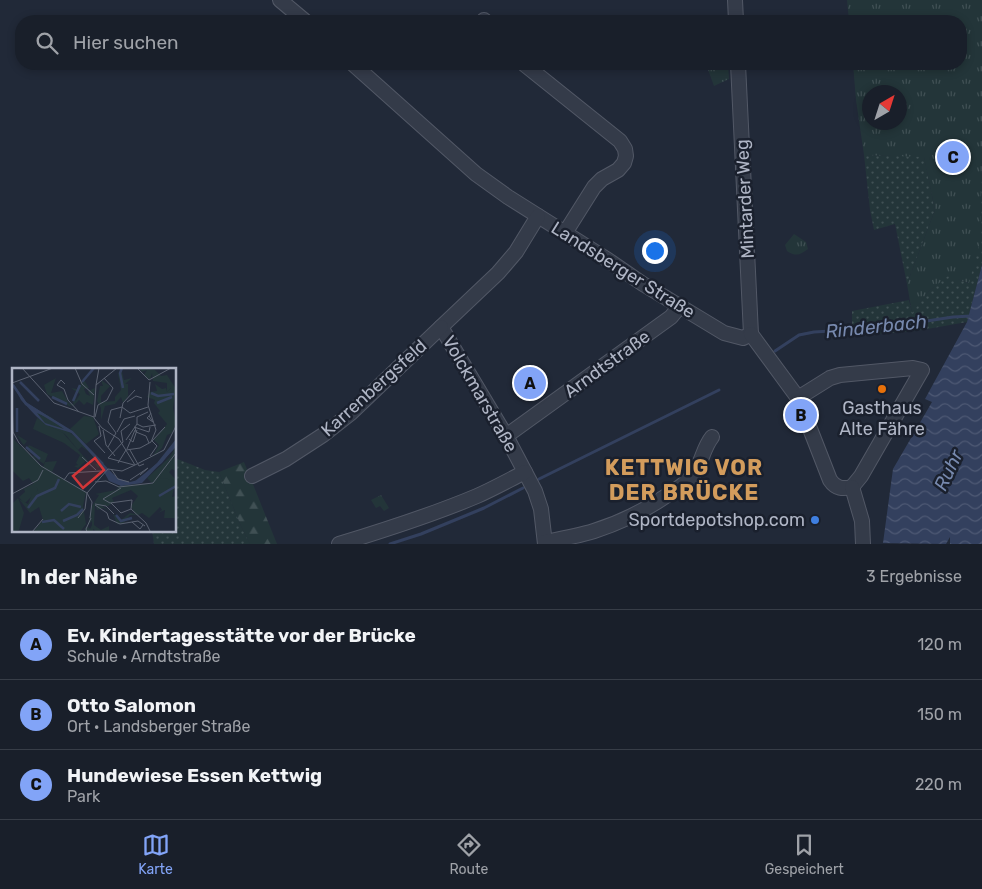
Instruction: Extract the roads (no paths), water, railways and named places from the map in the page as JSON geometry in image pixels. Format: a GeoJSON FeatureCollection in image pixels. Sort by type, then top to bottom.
{"type":"FeatureCollection","features":[{"type":"Feature","properties":{"kind":"street"},"geometry":{"type":"LineString","coordinates":[[280,0],[298,15]]}},
{"type":"Feature","properties":{"kind":"street"},"geometry":{"type":"LineString","coordinates":[[735,0],[736,15]]}},
{"type":"Feature","properties":{"kind":"street","name":"Landsberger Straße"},"geometry":{"type":"LineString","coordinates":[[360,70],[476,174],[538,216],[643,284],[724,332],[743,338],[751,334]]}},
{"type":"Feature","properties":{"kind":"street"},"geometry":{"type":"LineString","coordinates":[[532,70],[608,131],[625,148],[626,156],[624,163],[618,170],[602,179],[594,187],[565,233]]}},
{"type":"Feature","properties":{"kind":"street","name":"Mintarder Weg"},"geometry":{"type":"LineString","coordinates":[[738,70],[751,334]]}},
{"type":"Feature","properties":{"kind":"street","name":"Volckmarstraße"},"geometry":{"type":"LineString","coordinates":[[538,216],[516,252],[504,266],[442,327],[506,436],[529,480],[541,508],[545,543]]}},
{"type":"Feature","properties":{"kind":"street","name":"Arndtstraße"},"geometry":{"type":"LineString","coordinates":[[506,436],[670,316],[680,306]]}},
{"type":"Feature","properties":{"kind":"street","name":"Karrenbergsfeld"},"geometry":{"type":"LineString","coordinates":[[252,476],[286,459],[323,435],[351,413],[442,327]]}},
{"type":"Feature","properties":{"kind":"street"},"geometry":{"type":"LineString","coordinates":[[751,334],[798,398],[830,480],[833,484],[843,489],[852,487],[862,476],[922,370],[913,368],[840,375],[830,378],[798,398]]}},
{"type":"Feature","properties":{"kind":"street"},"geometry":{"type":"LineString","coordinates":[[545,543],[592,532],[615,524],[656,503],[687,482],[694,474],[707,444],[712,438]]}},
{"type":"Feature","properties":{"kind":"street"},"geometry":{"type":"LineString","coordinates":[[339,544],[383,531],[477,496],[529,480]]}},
{"type":"Feature","properties":{"kind":"street"},"geometry":{"type":"LineString","coordinates":[[852,487],[862,521],[863,544]]}},
{"type":"Feature","properties":{"kind":"water","name":"Ruhr"},"geometry":{"type":"Polygon","coordinates":[[[982,265],[982,544],[950,544],[950,537],[946,544],[883,543],[893,469],[932,402],[925,399],[967,322],[982,265]]]}},
{"type":"Feature","properties":{"kind":"waterway","name":"Rinderbach"},"geometry":{"type":"LineString","coordinates":[[775,351],[799,335],[814,332],[881,328],[971,316]]}},
{"type":"Feature","properties":{"kind":"waterway","name":"Rinderbach"},"geometry":{"type":"LineString","coordinates":[[539,479],[719,390]]}},
{"type":"Feature","properties":{"kind":"waterway","name":"Rinderbach"},"geometry":{"type":"LineString","coordinates":[[390,544],[421,534],[484,508],[523,488]]}},
{"type":"Feature","properties":{"kind":"place","name":"Hundewiese Essen Kettwig"},"geometry":{"type":"Point","coordinates":[953,157]}},
{"type":"Feature","properties":{"kind":"place","name":"Ev. Kindertagesstätte vor der Brücke"},"geometry":{"type":"Point","coordinates":[530,383]}},
{"type":"Feature","properties":{"kind":"place","name":"Gasthaus Alte Fähre"},"geometry":{"type":"Point","coordinates":[882,389]}},
{"type":"Feature","properties":{"kind":"place","name":"Otto Salomon"},"geometry":{"type":"Point","coordinates":[801,415]}},
{"type":"Feature","properties":{"kind":"place","name":"Sportdepotshop.com"},"geometry":{"type":"Point","coordinates":[815,520]}},
{"type":"Feature","properties":{"kind":"district","name":"KETTWIG VOR DER BRÜCKE"},"geometry":{"type":"Point","coordinates":[684,480]}}]}
